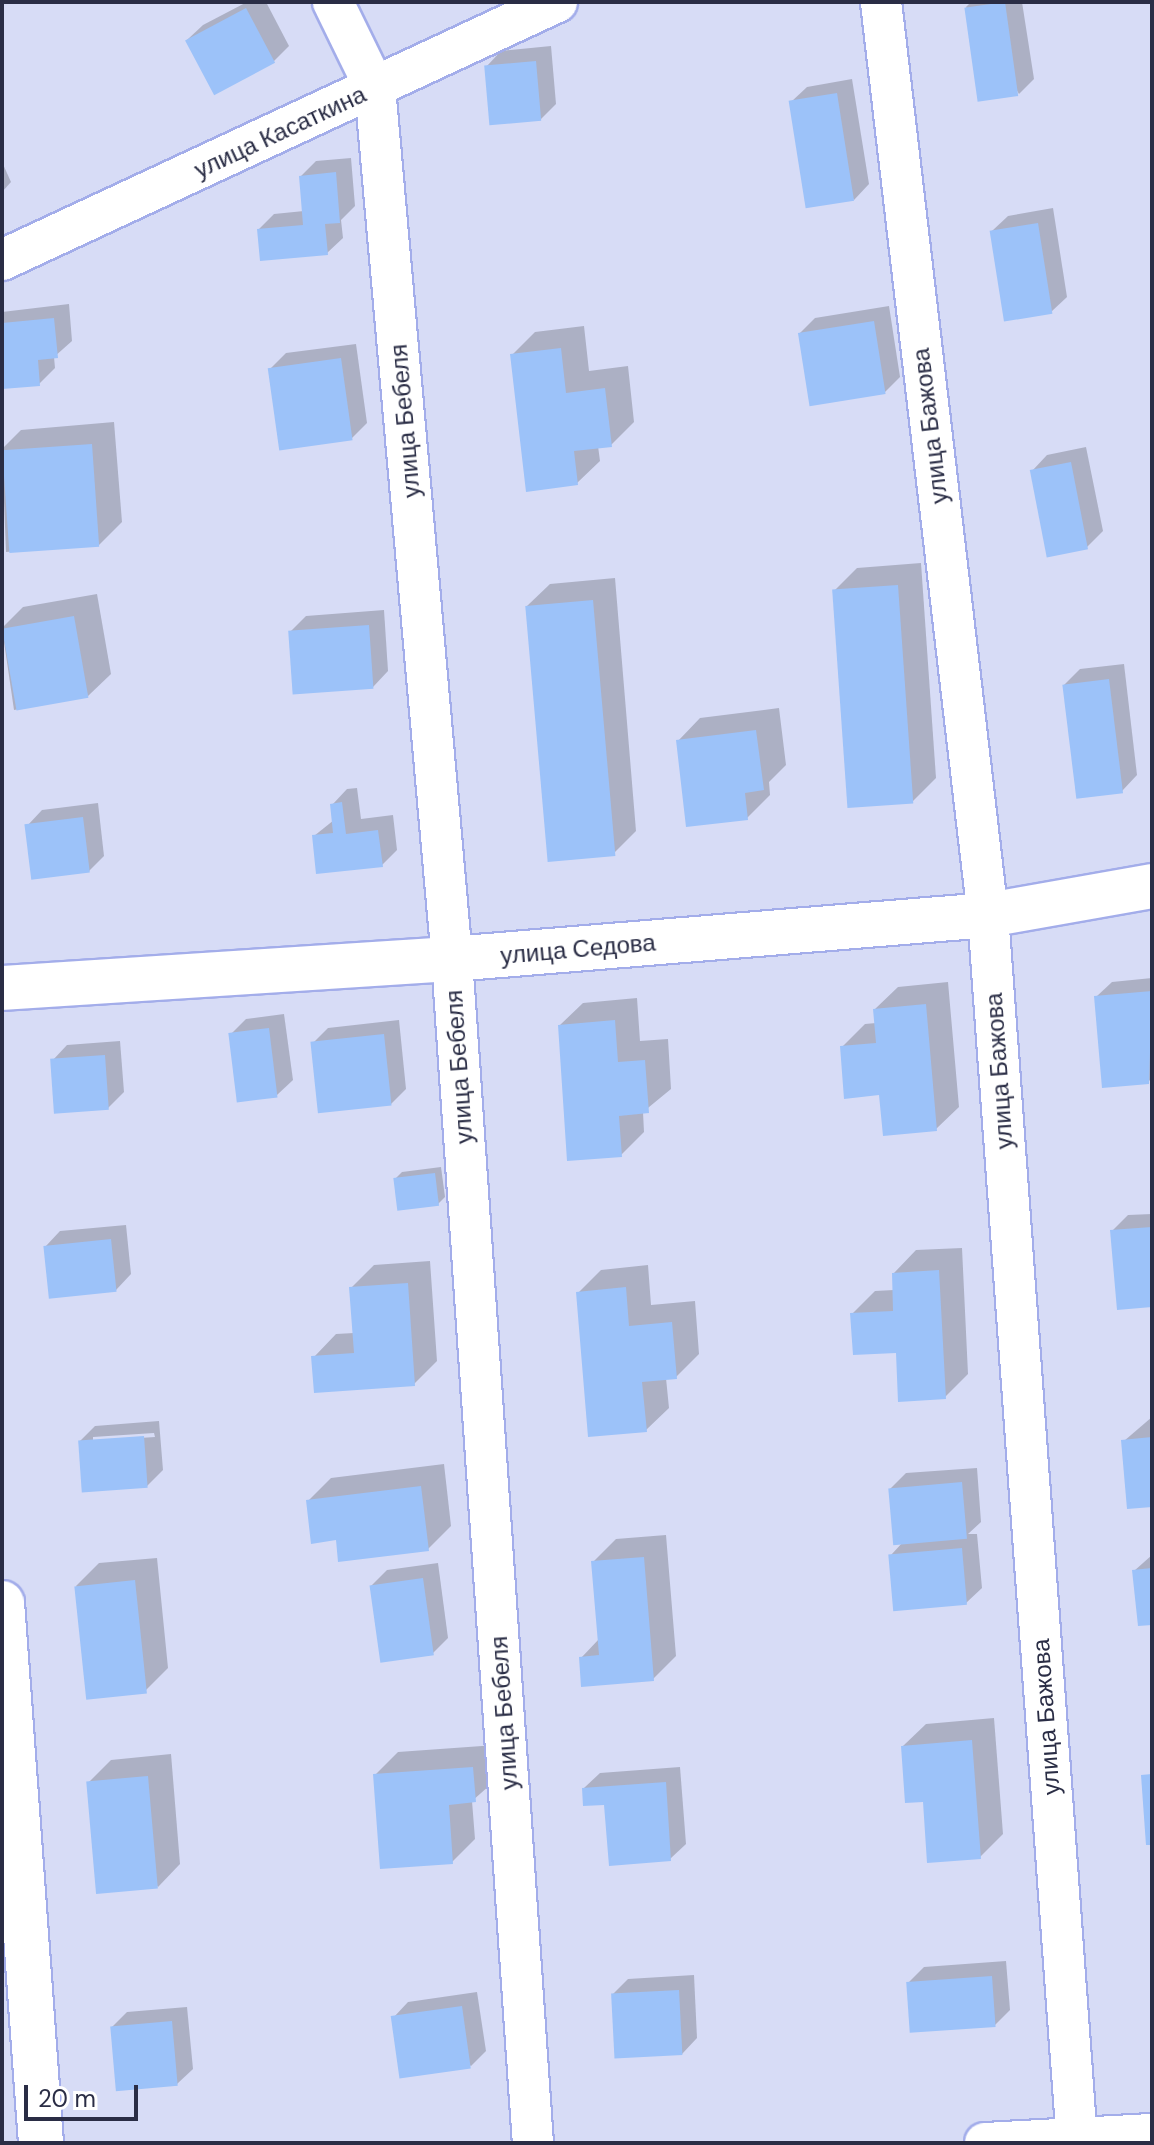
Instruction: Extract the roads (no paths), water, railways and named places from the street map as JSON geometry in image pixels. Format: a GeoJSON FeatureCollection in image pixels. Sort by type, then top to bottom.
{"type":"FeatureCollection","features":[{"type":"Feature","properties":{"kind":"street","name":"улица Бебеля"},"geometry":{"type":"LineString","coordinates":[[333,2],[375,88],[452,959],[533,2143]]}},
{"type":"Feature","properties":{"kind":"street","name":"улица Касаткина"},"geometry":{"type":"LineString","coordinates":[[2,260],[557,2]]}},
{"type":"Feature","properties":{"kind":"street","name":"улица Бажова"},"geometry":{"type":"LineString","coordinates":[[881,2],[988,915],[1077,2140]]}},
{"type":"Feature","properties":{"kind":"street","name":"улица Седова"},"geometry":{"type":"LineString","coordinates":[[2,988],[452,959],[988,915],[1152,886]]}},
{"type":"Feature","properties":{"kind":"street"},"geometry":{"type":"LineString","coordinates":[[2,1603],[41,2143]]}},
{"type":"Feature","properties":{"kind":"street"},"geometry":{"type":"LineString","coordinates":[[985,2143],[1152,2134]]}}]}
